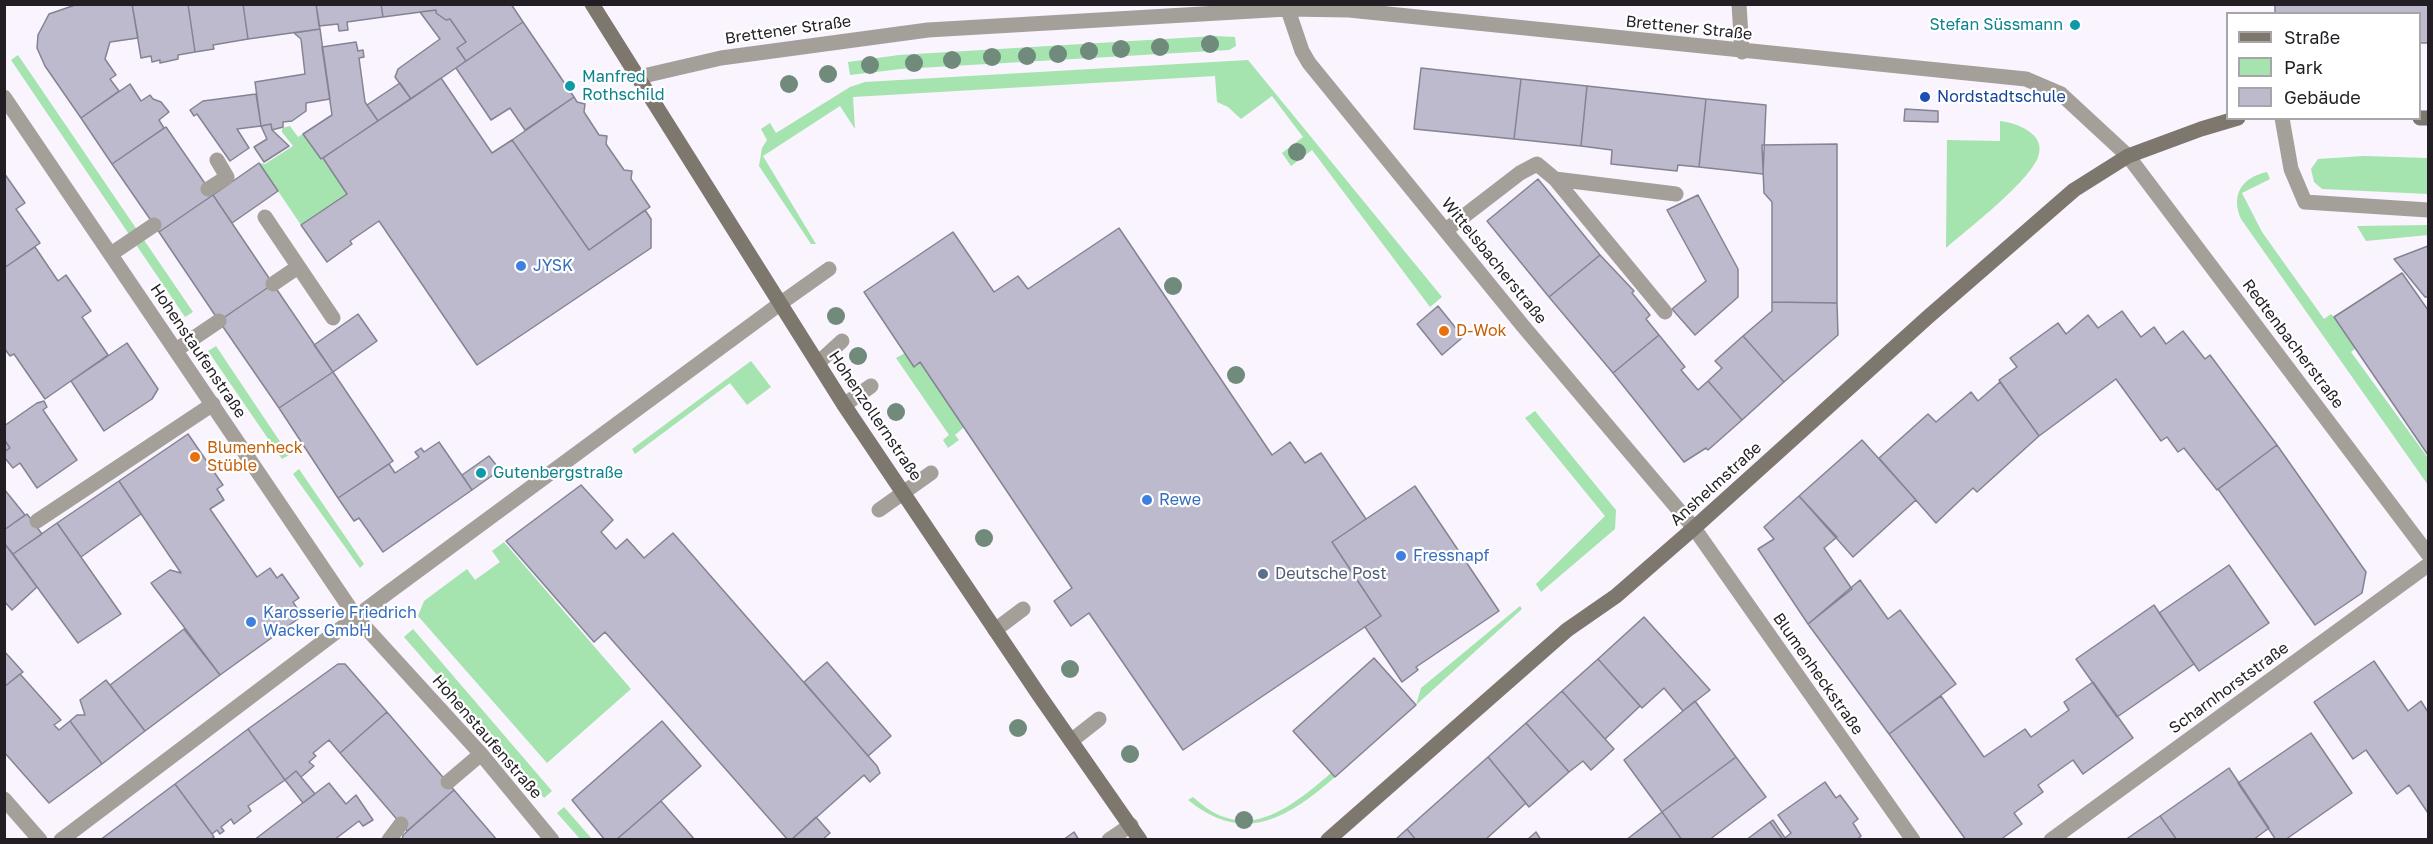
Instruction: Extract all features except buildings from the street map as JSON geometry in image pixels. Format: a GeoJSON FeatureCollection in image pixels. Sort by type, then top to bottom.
{"type":"FeatureCollection","features":[{"type":"Feature","properties":{"kind":"main road","name":"Hohenzollernstraße"},"geometry":{"type":"LineString","coordinates":[[592,4],[844,405],[1140,840]]}},
{"type":"Feature","properties":{"kind":"main road"},"geometry":{"type":"LineString","coordinates":[[2128,156],[2231,120]]}},
{"type":"Feature","properties":{"kind":"main road","name":"Anshelmstraße"},"geometry":{"type":"LineString","coordinates":[[1328,840],[1567,630],[1616,596],[1694,528],[2039,218],[2103,170],[2128,156]]}},
{"type":"Feature","properties":{"kind":"street"},"geometry":{"type":"LineString","coordinates":[[1739,4],[1742,52]]}},
{"type":"Feature","properties":{"kind":"street","name":"Brettener Straße"},"geometry":{"type":"LineString","coordinates":[[639,77],[721,58],[928,30],[1287,7],[1372,13],[2026,79],[2061,94],[2128,156]]}},
{"type":"Feature","properties":{"kind":"street","name":"Wittelsbacherstraße"},"geometry":{"type":"LineString","coordinates":[[1287,7],[1302,51],[1309,63],[1694,528]]}},
{"type":"Feature","properties":{"kind":"street","name":"Hohenstaufenstraße"},"geometry":{"type":"LineString","coordinates":[[4,98],[356,616],[481,754],[552,840]]}},
{"type":"Feature","properties":{"kind":"street"},"geometry":{"type":"LineString","coordinates":[[2282,120],[2290,169],[2305,202],[2428,210]]}},
{"type":"Feature","properties":{"kind":"street","name":"Redtenbacherstraße"},"geometry":{"type":"LineString","coordinates":[[2128,156],[2428,554]]}},
{"type":"Feature","properties":{"kind":"street"},"geometry":{"type":"LineString","coordinates":[[208,189],[227,177],[217,160]]}},
{"type":"Feature","properties":{"kind":"street"},"geometry":{"type":"LineString","coordinates":[[1446,231],[1504,185],[1537,164],[1555,179],[1665,312]]}},
{"type":"Feature","properties":{"kind":"street"},"geometry":{"type":"LineString","coordinates":[[1555,179],[1676,194]]}},
{"type":"Feature","properties":{"kind":"street"},"geometry":{"type":"LineString","coordinates":[[265,217],[333,318]]}},
{"type":"Feature","properties":{"kind":"street"},"geometry":{"type":"LineString","coordinates":[[111,254],[154,225]]}},
{"type":"Feature","properties":{"kind":"street"},"geometry":{"type":"LineString","coordinates":[[273,284],[298,267]]}},
{"type":"Feature","properties":{"kind":"street"},"geometry":{"type":"LineString","coordinates":[[61,840],[356,616],[829,269]]}},
{"type":"Feature","properties":{"kind":"street"},"geometry":{"type":"LineString","coordinates":[[176,350],[219,321]]}},
{"type":"Feature","properties":{"kind":"street"},"geometry":{"type":"LineString","coordinates":[[818,363],[842,341]]}},
{"type":"Feature","properties":{"kind":"street"},"geometry":{"type":"LineString","coordinates":[[844,405],[871,386]]}},
{"type":"Feature","properties":{"kind":"street"},"geometry":{"type":"LineString","coordinates":[[37,521],[213,404]]}},
{"type":"Feature","properties":{"kind":"street"},"geometry":{"type":"LineString","coordinates":[[879,510],[931,473]]}},
{"type":"Feature","properties":{"kind":"street","name":"Blumenheckstraße"},"geometry":{"type":"LineString","coordinates":[[1694,528],[1913,840]]}},
{"type":"Feature","properties":{"kind":"street","name":"Scharnhorststraße"},"geometry":{"type":"LineString","coordinates":[[2051,840],[2428,566]]}},
{"type":"Feature","properties":{"kind":"street"},"geometry":{"type":"LineString","coordinates":[[995,630],[1023,609]]}},
{"type":"Feature","properties":{"kind":"street"},"geometry":{"type":"LineString","coordinates":[[1071,741],[1099,720]]}},
{"type":"Feature","properties":{"kind":"street"},"geometry":{"type":"LineString","coordinates":[[448,782],[481,754]]}},
{"type":"Feature","properties":{"kind":"street"},"geometry":{"type":"LineString","coordinates":[[4,799],[40,840]]}},
{"type":"Feature","properties":{"kind":"street"},"geometry":{"type":"LineString","coordinates":[[389,840],[401,824]]}},
{"type":"Feature","properties":{"kind":"street"},"geometry":{"type":"LineString","coordinates":[[1109,840],[1131,825]]}},
{"type":"Feature","properties":{"kind":"green space"},"geometry":{"type":"Polygon","coordinates":[[[1215,36],[1235,37],[1236,46],[1229,50],[901,69],[850,75],[848,62],[899,55],[1215,36]]]}},
{"type":"Feature","properties":{"kind":"green space"},"geometry":{"type":"Polygon","coordinates":[[[18,55],[193,312],[185,317],[11,60],[18,55]]]}},
{"type":"Feature","properties":{"kind":"green space"},"geometry":{"type":"Polygon","coordinates":[[[1248,60],[1442,297],[1430,307],[1312,150],[1291,166],[1282,153],[1303,137],[1272,96],[1241,119],[1228,107],[1217,102],[1215,76],[853,97],[855,129],[840,106],[763,156],[816,244],[811,244],[759,166],[762,148],[767,140],[761,129],[770,123],[776,133],[850,87],[865,82],[1248,60]]]}},
{"type":"Feature","properties":{"kind":"green space"},"geometry":{"type":"Polygon","coordinates":[[[2000,121],[2029,131],[2038,142],[2040,149],[2038,157],[2011,192],[1946,248],[1947,140],[2000,141],[2000,121]]]}},
{"type":"Feature","properties":{"kind":"green space"},"geometry":{"type":"Polygon","coordinates":[[[290,126],[298,137],[303,134],[321,159],[323,158],[347,194],[301,225],[259,163],[265,164],[293,146],[282,132],[282,128],[290,126]]]}},
{"type":"Feature","properties":{"kind":"green space"},"geometry":{"type":"Polygon","coordinates":[[[2364,156],[2428,158],[2428,194],[2322,189],[2314,182],[2311,169],[2318,159],[2364,156]]]}},
{"type":"Feature","properties":{"kind":"green space"},"geometry":{"type":"Polygon","coordinates":[[[2267,172],[2270,179],[2242,193],[2262,232],[2324,319],[2331,314],[2356,348],[2351,352],[2428,458],[2428,485],[2241,219],[2237,202],[2241,188],[2251,178],[2267,172]]]}},
{"type":"Feature","properties":{"kind":"green space"},"geometry":{"type":"Polygon","coordinates":[[[2428,225],[2428,235],[2366,241],[2357,226],[2428,225]]]}},
{"type":"Feature","properties":{"kind":"green space"},"geometry":{"type":"Polygon","coordinates":[[[216,346],[289,455],[282,459],[208,351],[216,346]]]}},
{"type":"Feature","properties":{"kind":"green space"},"geometry":{"type":"Polygon","coordinates":[[[905,353],[914,366],[920,362],[964,427],[955,435],[959,440],[948,448],[943,440],[949,435],[896,358],[905,353]]]}},
{"type":"Feature","properties":{"kind":"green space"},"geometry":{"type":"Polygon","coordinates":[[[751,361],[771,387],[747,405],[730,383],[635,454],[632,449],[751,361]]]}},
{"type":"Feature","properties":{"kind":"green space"},"geometry":{"type":"Polygon","coordinates":[[[1535,411],[1616,510],[1615,529],[1541,592],[1536,584],[1605,516],[1525,418],[1535,411]]]}},
{"type":"Feature","properties":{"kind":"green space"},"geometry":{"type":"Polygon","coordinates":[[[299,469],[364,564],[360,568],[293,474],[299,469]]]}},
{"type":"Feature","properties":{"kind":"green space"},"geometry":{"type":"Polygon","coordinates":[[[504,542],[631,689],[547,763],[418,616],[424,601],[467,569],[475,580],[500,562],[492,551],[504,542]]]}},
{"type":"Feature","properties":{"kind":"green space"},"geometry":{"type":"Polygon","coordinates":[[[1520,606],[1522,609],[1416,705],[1421,688],[1520,606]]]}},
{"type":"Feature","properties":{"kind":"green space"},"geometry":{"type":"Polygon","coordinates":[[[413,629],[552,791],[544,798],[404,637],[413,629]]]}},
{"type":"Feature","properties":{"kind":"green space"},"geometry":{"type":"Polygon","coordinates":[[[1331,773],[1335,777],[1299,805],[1263,822],[1245,824],[1227,821],[1208,813],[1188,800],[1193,797],[1211,811],[1229,819],[1247,821],[1264,818],[1297,800],[1331,773]]]}},
{"type":"Feature","properties":{"kind":"green space"},"geometry":{"type":"Polygon","coordinates":[[[564,807],[592,839],[580,839],[557,813],[564,807]]]}},
{"type":"Feature","properties":{"kind":"place","name":"Stefan Süssmann"},"geometry":{"type":"Point","coordinates":[2075,25]}},
{"type":"Feature","properties":{"kind":"place","name":"Manfred Rothschild"},"geometry":{"type":"Point","coordinates":[570,86]}},
{"type":"Feature","properties":{"kind":"place","name":"Nordstadtschule"},"geometry":{"type":"Point","coordinates":[1925,97]}},
{"type":"Feature","properties":{"kind":"place","name":"JYSK"},"geometry":{"type":"Point","coordinates":[521,266]}},
{"type":"Feature","properties":{"kind":"place","name":"D-Wok"},"geometry":{"type":"Point","coordinates":[1444,331]}},
{"type":"Feature","properties":{"kind":"place","name":"Blumenheck Stüble"},"geometry":{"type":"Point","coordinates":[195,457]}},
{"type":"Feature","properties":{"kind":"place","name":"Gutenbergstraße"},"geometry":{"type":"Point","coordinates":[481,473]}},
{"type":"Feature","properties":{"kind":"place","name":"Rewe"},"geometry":{"type":"Point","coordinates":[1147,500]}},
{"type":"Feature","properties":{"kind":"place","name":"Fressnapf"},"geometry":{"type":"Point","coordinates":[1401,556]}},
{"type":"Feature","properties":{"kind":"place","name":"Deutsche Post"},"geometry":{"type":"Point","coordinates":[1263,574]}},
{"type":"Feature","properties":{"kind":"place","name":"Karosserie Friedrich Wacker GmbH"},"geometry":{"type":"Point","coordinates":[251,622]}}]}
